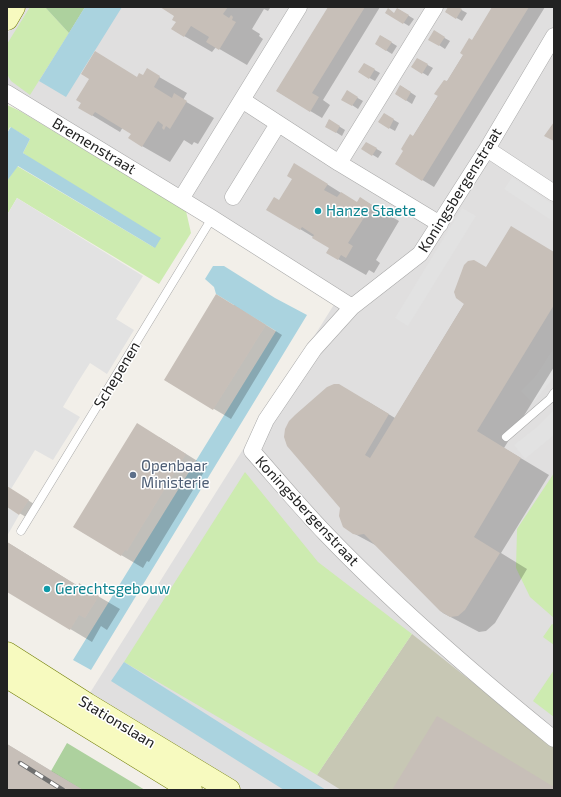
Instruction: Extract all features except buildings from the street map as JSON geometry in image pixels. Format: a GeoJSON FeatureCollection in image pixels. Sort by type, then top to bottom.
{"type":"FeatureCollection","features":[{"type":"Feature","properties":{"kind":"main road"},"geometry":{"type":"LineString","coordinates":[[7,19],[14,7]]}},
{"type":"Feature","properties":{"kind":"main road","name":"Stationslaan"},"geometry":{"type":"LineString","coordinates":[[7,653],[87,704],[229,790]]}},
{"type":"Feature","properties":{"kind":"main road","name":"Stationslaan"},"geometry":{"type":"LineString","coordinates":[[7,677],[191,790]]}},
{"type":"Feature","properties":{"kind":"street"},"geometry":{"type":"LineString","coordinates":[[181,199],[299,7]]}},
{"type":"Feature","properties":{"kind":"street"},"geometry":{"type":"LineString","coordinates":[[339,163],[435,7]]}},
{"type":"Feature","properties":{"kind":"street","name":"Koningsbergenstraat"},"geometry":{"type":"LineString","coordinates":[[554,36],[487,148],[420,254],[352,307],[314,349],[266,420],[252,450],[326,534],[396,603],[489,686],[554,739]]}},
{"type":"Feature","properties":{"kind":"street","name":"Bremenstraat"},"geometry":{"type":"LineString","coordinates":[[7,94],[212,218],[352,307]]}},
{"type":"Feature","properties":{"kind":"street"},"geometry":{"type":"LineString","coordinates":[[242,100],[339,163],[440,224]]}},
{"type":"Feature","properties":{"kind":"street"},"geometry":{"type":"LineString","coordinates":[[233,197],[278,124]]}},
{"type":"Feature","properties":{"kind":"street"},"geometry":{"type":"LineString","coordinates":[[487,148],[554,193]]}},
{"type":"Feature","properties":{"kind":"lane","name":"Schepenen"},"geometry":{"type":"LineString","coordinates":[[21,531],[212,218]]}},
{"type":"Feature","properties":{"kind":"lane"},"geometry":{"type":"LineString","coordinates":[[506,437],[550,399],[554,393]]}},
{"type":"Feature","properties":{"kind":"shaded area"},"geometry":{"type":"Polygon","coordinates":[[[25,7],[554,7],[554,790],[242,790],[88,696],[335,303],[7,93],[7,34],[25,7]]]}},
{"type":"Feature","properties":{"kind":"shaded area"},"geometry":{"type":"Polygon","coordinates":[[[512,177],[554,205],[554,222],[504,189],[512,177]]]}},
{"type":"Feature","properties":{"kind":"shaded area"},"geometry":{"type":"Polygon","coordinates":[[[17,198],[143,276],[116,319],[134,330],[107,374],[90,363],[63,407],[80,417],[53,460],[35,450],[11,489],[7,486],[7,215],[17,198]]]}},
{"type":"Feature","properties":{"kind":"shaded area"},"geometry":{"type":"Polygon","coordinates":[[[462,208],[476,216],[408,326],[395,318],[462,208]]]}},
{"type":"Feature","properties":{"kind":"shaded area"},"geometry":{"type":"Polygon","coordinates":[[[554,348],[554,377],[533,403],[521,391],[536,376],[554,348]]]}},
{"type":"Feature","properties":{"kind":"shaded area"},"geometry":{"type":"Polygon","coordinates":[[[554,410],[554,435],[525,459],[514,445],[537,427],[554,410]]]}},
{"type":"Feature","properties":{"kind":"shaded area"},"geometry":{"type":"Polygon","coordinates":[[[7,507],[19,515],[7,536],[7,507]]]}},
{"type":"Feature","properties":{"kind":"shaded area"},"geometry":{"type":"Polygon","coordinates":[[[412,634],[554,747],[554,790],[341,790],[317,775],[412,634]]]}},
{"type":"Feature","properties":{"kind":"green space"},"geometry":{"type":"Polygon","coordinates":[[[30,7],[45,7],[69,33],[30,95],[11,81],[7,74],[7,44],[30,7]]]}},
{"type":"Feature","properties":{"kind":"green space"},"geometry":{"type":"Polygon","coordinates":[[[45,7],[85,7],[69,33],[45,7]]]}},
{"type":"Feature","properties":{"kind":"green space"},"geometry":{"type":"Polygon","coordinates":[[[7,105],[20,111],[186,211],[191,233],[159,284],[17,198],[7,215],[7,181],[17,166],[155,248],[23,153],[30,139],[10,127],[7,133],[7,105]]]}},
{"type":"Feature","properties":{"kind":"green space"},"geometry":{"type":"Polygon","coordinates":[[[245,472],[318,562],[412,634],[317,775],[124,662],[245,472]]]}},
{"type":"Feature","properties":{"kind":"green space"},"geometry":{"type":"Polygon","coordinates":[[[554,473],[554,618],[530,597],[516,568],[517,529],[554,473]]]}},
{"type":"Feature","properties":{"kind":"green space"},"geometry":{"type":"Polygon","coordinates":[[[552,624],[554,625],[554,645],[543,637],[552,624]]]}},
{"type":"Feature","properties":{"kind":"green space"},"geometry":{"type":"Polygon","coordinates":[[[554,670],[554,717],[533,701],[554,670]]]}},
{"type":"Feature","properties":{"kind":"green space"},"geometry":{"type":"Polygon","coordinates":[[[67,743],[145,790],[83,790],[51,771],[67,743]]]}},
{"type":"Feature","properties":{"kind":"water"},"geometry":{"type":"Polygon","coordinates":[[[85,7],[122,7],[66,97],[39,81],[85,7]]]}},
{"type":"Feature","properties":{"kind":"water"},"geometry":{"type":"Polygon","coordinates":[[[11,127],[30,139],[23,153],[161,238],[155,248],[18,166],[7,181],[7,133],[11,127]]]}},
{"type":"Feature","properties":{"kind":"water"},"geometry":{"type":"Polygon","coordinates":[[[213,266],[224,266],[275,298],[307,315],[91,670],[73,660],[276,331],[216,294],[214,287],[205,279],[213,266]]]}},
{"type":"Feature","properties":{"kind":"water"},"geometry":{"type":"Polygon","coordinates":[[[124,662],[326,790],[284,790],[111,681],[124,662]]]}},
{"type":"Feature","properties":{"kind":"railway"},"geometry":{"type":"LineString","coordinates":[[20,763],[63,790]]}},
{"type":"Feature","properties":{"kind":"place","name":"Hanze Staete"},"geometry":{"type":"Point","coordinates":[318,211]}},
{"type":"Feature","properties":{"kind":"place","name":"Openbaar Ministerie"},"geometry":{"type":"Point","coordinates":[133,475]}},
{"type":"Feature","properties":{"kind":"place","name":"Gerechtsgebouw"},"geometry":{"type":"Point","coordinates":[47,589]}}]}
